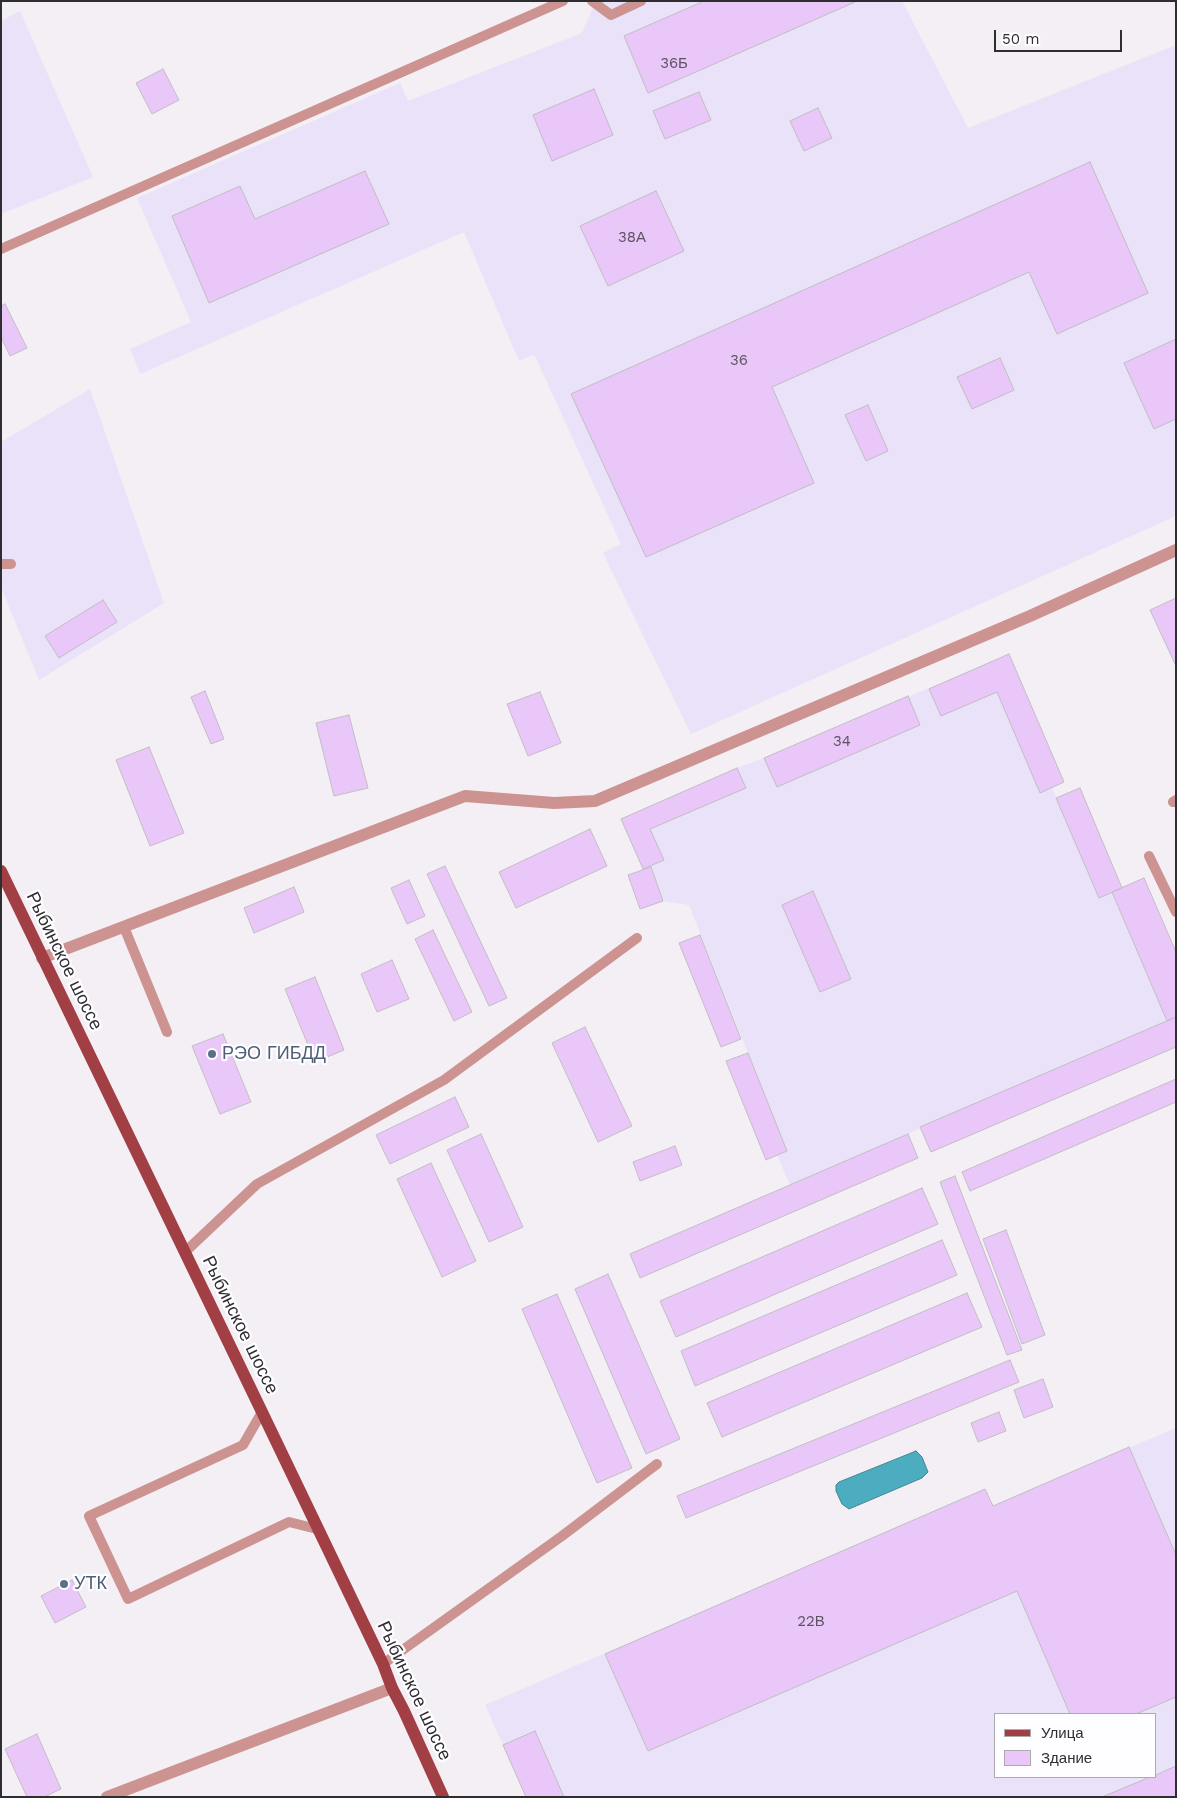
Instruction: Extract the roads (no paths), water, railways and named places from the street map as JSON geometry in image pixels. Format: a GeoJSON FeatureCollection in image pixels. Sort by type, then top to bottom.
{"type":"FeatureCollection","features":[{"type":"Feature","properties":{"kind":"main road","name":"Рыбинское шоссе"},"geometry":{"type":"LineString","coordinates":[[1,871],[383,1664],[392,1688],[443,1797]]}},
{"type":"Feature","properties":{"kind":"street"},"geometry":{"type":"LineString","coordinates":[[42,958],[465,796],[554,803],[595,801],[1030,616],[1176,550]]}},
{"type":"Feature","properties":{"kind":"street"},"geometry":{"type":"LineString","coordinates":[[107,1797],[392,1688]]}},
{"type":"Feature","properties":{"kind":"lane"},"geometry":{"type":"LineString","coordinates":[[1,249],[563,1]]}},
{"type":"Feature","properties":{"kind":"lane"},"geometry":{"type":"LineString","coordinates":[[592,1],[611,15],[641,1]]}},
{"type":"Feature","properties":{"kind":"lane"},"geometry":{"type":"LineString","coordinates":[[1149,856],[1176,912]]}},
{"type":"Feature","properties":{"kind":"lane"},"geometry":{"type":"LineString","coordinates":[[124,926],[167,1032]]}},
{"type":"Feature","properties":{"kind":"lane"},"geometry":{"type":"LineString","coordinates":[[185,1252],[257,1184],[444,1080],[637,938]]}},
{"type":"Feature","properties":{"kind":"lane"},"geometry":{"type":"LineString","coordinates":[[262,1412],[243,1445],[90,1516],[128,1599],[289,1522],[318,1529]]}},
{"type":"Feature","properties":{"kind":"lane"},"geometry":{"type":"LineString","coordinates":[[383,1664],[562,1536],[656,1464]]}},
{"type":"Feature","properties":{"kind":"water"},"geometry":{"type":"Polygon","coordinates":[[[916,1451],[922,1457],[928,1472],[922,1478],[849,1509],[842,1504],[836,1491],[836,1485],[839,1482],[916,1451]]]}},
{"type":"Feature","properties":{"kind":"place","name":"РЭО ГИБДД"},"geometry":{"type":"Point","coordinates":[212,1054]}},
{"type":"Feature","properties":{"kind":"place","name":"УТК"},"geometry":{"type":"Point","coordinates":[64,1584]}}]}
